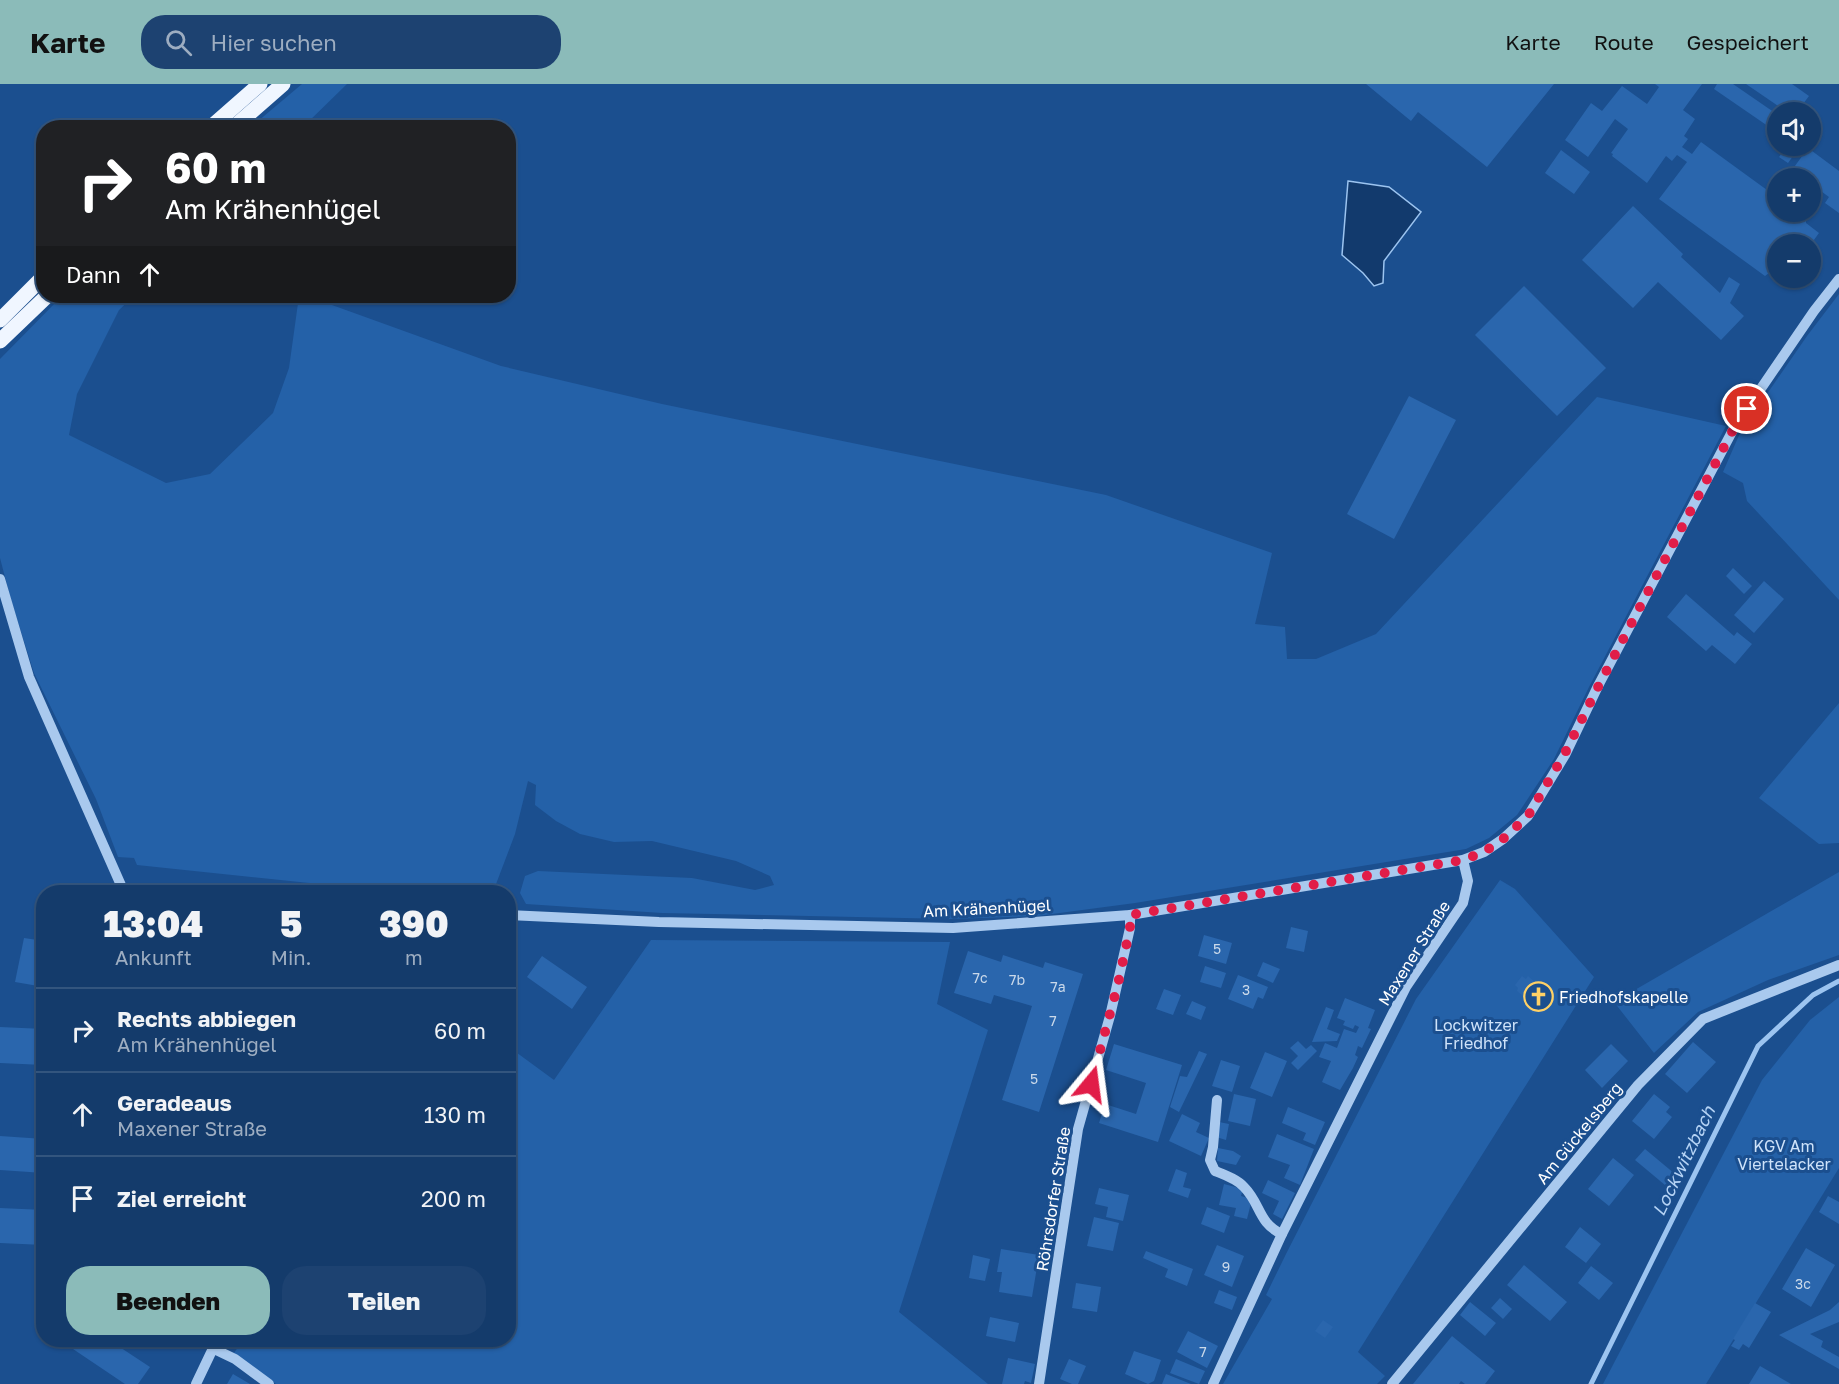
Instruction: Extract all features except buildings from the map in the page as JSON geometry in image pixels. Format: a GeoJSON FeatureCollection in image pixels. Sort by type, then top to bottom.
{"type":"FeatureCollection","features":[{"type":"Feature","properties":{"kind":"main road"},"geometry":{"type":"LineString","coordinates":[[219,120],[260,84]]}},
{"type":"Feature","properties":{"kind":"main road"},"geometry":{"type":"LineString","coordinates":[[242,120],[283,84]]}},
{"type":"Feature","properties":{"kind":"main road"},"geometry":{"type":"LineString","coordinates":[[0,320],[36,284]]}},
{"type":"Feature","properties":{"kind":"main road"},"geometry":{"type":"LineString","coordinates":[[0,342],[40,303]]}},
{"type":"Feature","properties":{"kind":"street"},"geometry":{"type":"LineString","coordinates":[[1463,860],[1484,852],[1503,839],[1528,816],[1564,755],[1734,428],[1814,311],[1839,279]]}},
{"type":"Feature","properties":{"kind":"street"},"geometry":{"type":"LineString","coordinates":[[0,579],[29,677],[121,885]]}},
{"type":"Feature","properties":{"kind":"street","name":"Am Krähenhügel"},"geometry":{"type":"LineString","coordinates":[[516,915],[659,922],[953,928],[1130,915],[1463,860]]}},
{"type":"Feature","properties":{"kind":"street","name":"Maxener Straße"},"geometry":{"type":"LineString","coordinates":[[1213,1384],[1282,1234],[1406,987],[1463,903],[1468,881],[1463,860]]}},
{"type":"Feature","properties":{"kind":"street","name":"Röhrsdorfer Straße"},"geometry":{"type":"LineString","coordinates":[[1039,1384],[1078,1129],[1110,1016],[1130,928],[1130,915]]}},
{"type":"Feature","properties":{"kind":"street","name":"Am Gückelsberg"},"geometry":{"type":"LineString","coordinates":[[1392,1384],[1638,1084],[1703,1019],[1839,965]]}},
{"type":"Feature","properties":{"kind":"street"},"geometry":{"type":"LineString","coordinates":[[1217,1100],[1210,1160],[1215,1171],[1243,1185],[1271,1229],[1282,1234]]}},
{"type":"Feature","properties":{"kind":"street"},"geometry":{"type":"LineString","coordinates":[[196,1384],[213,1347]]}},
{"type":"Feature","properties":{"kind":"street"},"geometry":{"type":"LineString","coordinates":[[218,1347],[269,1384]]}},
{"type":"Feature","properties":{"kind":"green space"},"geometry":{"type":"Polygon","coordinates":[[[302,84],[347,84],[310,120],[259,120],[302,84]]]}},
{"type":"Feature","properties":{"kind":"green space"},"geometry":{"type":"Polygon","coordinates":[[[1839,294],[1839,600],[1747,501],[1743,483],[1723,472],[1740,433],[1839,294]]]}},
{"type":"Feature","properties":{"kind":"green space"},"geometry":{"type":"Polygon","coordinates":[[[55,303],[126,303],[119,310],[77,394],[69,435],[166,483],[210,474],[273,413],[289,368],[298,303],[326,303],[501,366],[662,404],[1106,495],[1272,553],[1255,624],[1285,627],[1287,659],[1316,659],[1376,634],[1597,397],[1726,426],[1589,687],[1554,759],[1517,815],[1489,838],[1466,849],[1135,903],[1037,916],[951,919],[662,913],[526,904],[520,893],[525,876],[538,871],[692,878],[755,890],[774,885],[770,876],[736,861],[652,841],[614,842],[580,834],[556,821],[535,805],[536,785],[528,781],[515,834],[496,885],[329,885],[137,865],[134,858],[118,857],[96,799],[34,673],[0,558],[0,359],[55,303]]]}},
{"type":"Feature","properties":{"kind":"green space"},"geometry":{"type":"Polygon","coordinates":[[[1839,703],[1839,843],[1819,844],[1759,798],[1839,703]]]}},
{"type":"Feature","properties":{"kind":"green space"},"geometry":{"type":"Polygon","coordinates":[[[1839,872],[1839,955],[1768,980],[1698,1012],[1654,1053],[1614,1002],[1839,872]]]}},
{"type":"Feature","properties":{"kind":"green space","name":"Lockwitzer Friedhof"},"geometry":{"type":"Polygon","coordinates":[[[1500,880],[1515,889],[1594,977],[1358,1352],[1385,1376],[1377,1384],[1223,1384],[1272,1299],[1266,1295],[1416,999],[1500,880]]]}},
{"type":"Feature","properties":{"kind":"green space"},"geometry":{"type":"Polygon","coordinates":[[[651,940],[950,942],[937,1004],[988,1030],[899,1312],[988,1384],[276,1384],[234,1353],[238,1347],[516,1347],[516,1052],[554,1080],[651,940]]]}},
{"type":"Feature","properties":{"kind":"green space","name":"KGV Am Viertelacker"},"geometry":{"type":"Polygon","coordinates":[[[1839,997],[1839,1168],[1706,1384],[1603,1384],[1762,1080],[1810,1020],[1839,997]]]}},
{"type":"Feature","properties":{"kind":"shaded area"},"geometry":{"type":"Polygon","coordinates":[[[1348,181],[1389,187],[1421,212],[1384,261],[1383,283],[1374,286],[1342,255],[1348,181]]]}},
{"type":"Feature","properties":{"kind":"waterway","name":"Lockwitzbach"},"geometry":{"type":"LineString","coordinates":[[1591,1384],[1758,1046],[1813,995],[1839,981]]}},
{"type":"Feature","properties":{"kind":"place","name":"Friedhofskapelle"},"geometry":{"type":"Point","coordinates":[1538,997]}},
{"type":"Feature","properties":{"kind":"route"},"geometry":{"type":"LineString","coordinates":[[1091,1084],[1118,984],[1130,928],[1130,915],[1463,860],[1484,852],[1503,839],[1528,816],[1564,755],[1734,428],[1747,409]]}}]}
